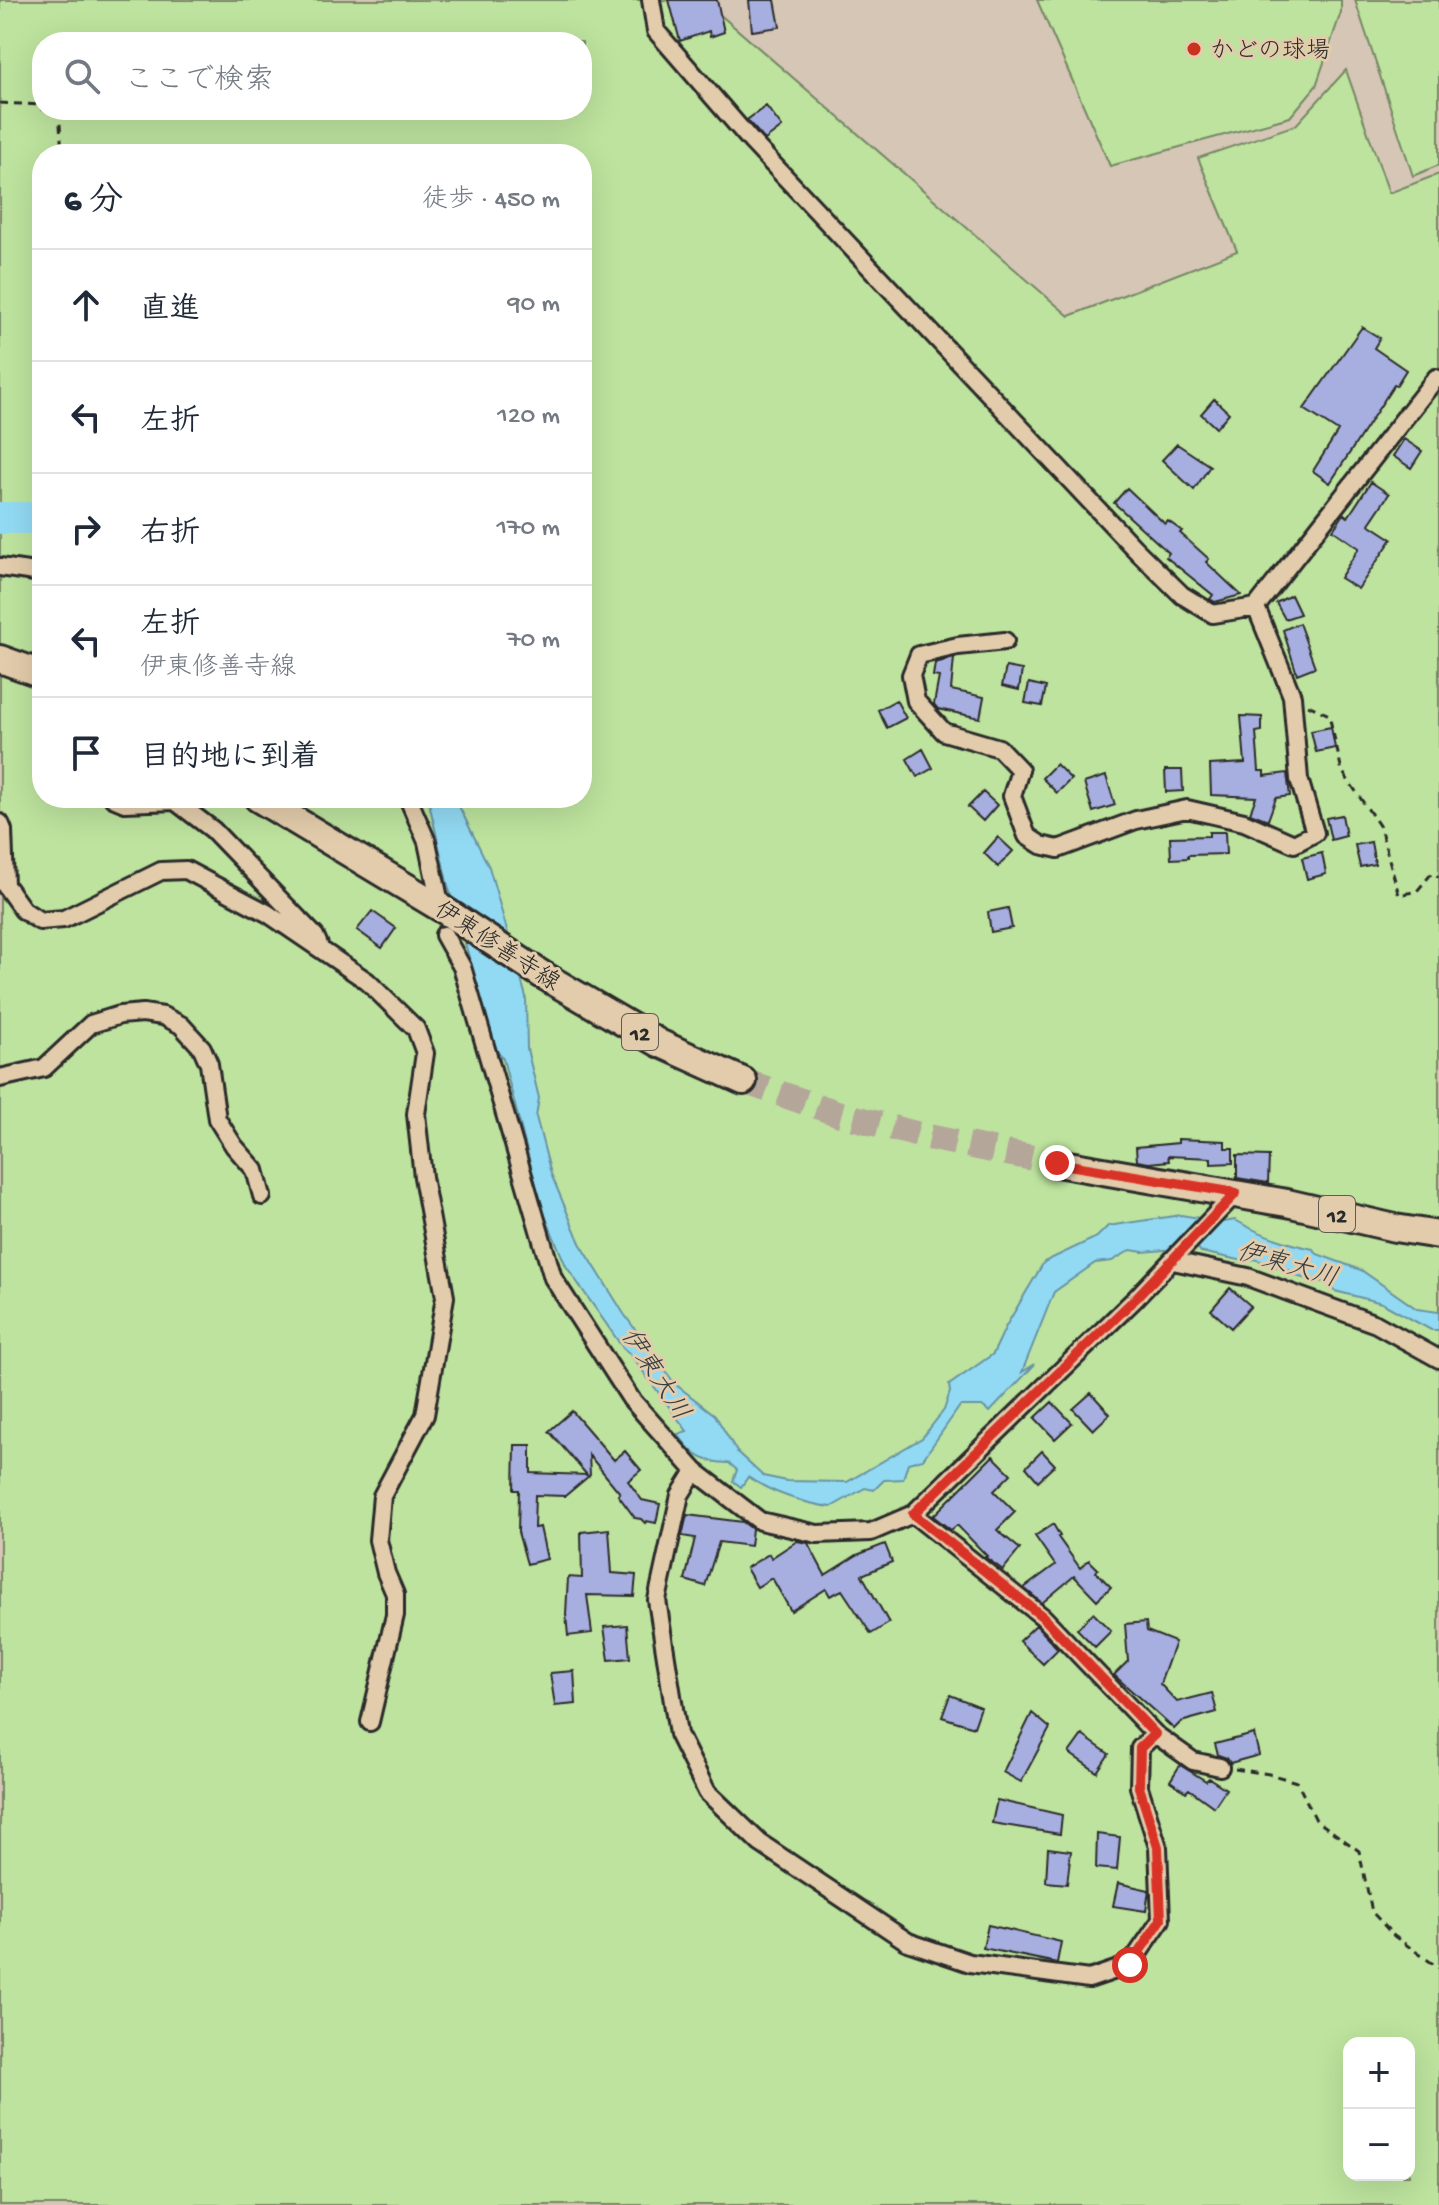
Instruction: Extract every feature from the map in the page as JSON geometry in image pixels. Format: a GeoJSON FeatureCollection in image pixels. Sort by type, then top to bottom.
{"type":"FeatureCollection","features":[{"type":"Feature","properties":{"kind":"main road"},"geometry":{"type":"LineString","coordinates":[[0,659],[32,670]]}},
{"type":"Feature","properties":{"kind":"main road","name":"伊東修善寺線"},"geometry":{"type":"LineString","coordinates":[[275,808],[441,908],[454,929],[541,974],[659,1043],[743,1081]]}},
{"type":"Feature","properties":{"kind":"main road","name":"12"},"geometry":{"type":"LineString","coordinates":[[1057,1163],[1236,1193],[1439,1235]]}},
{"type":"Feature","properties":{"kind":"street"},"geometry":{"type":"LineString","coordinates":[[651,0],[656,31],[752,142],[1134,548],[1182,595],[1213,614],[1256,607],[1436,378]]}},
{"type":"Feature","properties":{"kind":"street"},"geometry":{"type":"LineString","coordinates":[[0,567],[32,572]]}},
{"type":"Feature","properties":{"kind":"street"},"geometry":{"type":"LineString","coordinates":[[1005,641],[958,646],[919,655],[911,675],[916,701],[944,732],[999,748],[1020,770],[1012,796],[1027,836],[1041,845],[1058,849],[1136,820],[1187,809],[1244,822],[1294,844],[1315,833],[1299,779],[1292,696],[1256,607]]}},
{"type":"Feature","properties":{"kind":"street"},"geometry":{"type":"LineString","coordinates":[[184,808],[213,830],[315,936],[322,953]]}},
{"type":"Feature","properties":{"kind":"street"},"geometry":{"type":"LineString","coordinates":[[412,808],[427,842],[441,908]]}},
{"type":"Feature","properties":{"kind":"street"},"geometry":{"type":"LineString","coordinates":[[0,823],[3,830],[5,885],[23,910],[40,921],[64,919],[161,871],[186,870],[267,913],[367,981],[416,1029],[425,1053],[416,1114],[423,1177],[445,1297],[425,1415],[382,1496],[378,1540],[395,1594],[395,1615],[370,1722]]}},
{"type":"Feature","properties":{"kind":"street"},"geometry":{"type":"LineString","coordinates":[[454,929],[462,967],[553,1278],[631,1399],[695,1471],[760,1521],[817,1534],[871,1532],[913,1514],[1173,1261],[1236,1193]]}},
{"type":"Feature","properties":{"kind":"street"},"geometry":{"type":"LineString","coordinates":[[0,1078],[44,1068],[91,1024],[120,1015],[143,1013],[163,1016],[181,1025],[202,1048],[209,1064],[217,1119],[234,1146],[255,1170],[262,1196]]}},
{"type":"Feature","properties":{"kind":"street"},"geometry":{"type":"LineString","coordinates":[[1173,1261],[1248,1277],[1376,1324],[1439,1359]]}},
{"type":"Feature","properties":{"kind":"street"},"geometry":{"type":"LineString","coordinates":[[695,1471],[680,1495],[657,1600],[678,1734],[707,1792],[760,1843],[908,1942],[970,1963],[1089,1979],[1130,1965],[1161,1920],[1158,1847],[1139,1787],[1140,1748],[1155,1734]]}},
{"type":"Feature","properties":{"kind":"street"},"geometry":{"type":"LineString","coordinates":[[913,1514],[1043,1617],[1155,1734],[1193,1761],[1220,1767]]}},
{"type":"Feature","properties":{"kind":"path"},"geometry":{"type":"LineString","coordinates":[[0,103],[32,105]]}},
{"type":"Feature","properties":{"kind":"path"},"geometry":{"type":"LineString","coordinates":[[60,120],[61,144]]}},
{"type":"Feature","properties":{"kind":"path"},"geometry":{"type":"LineString","coordinates":[[1292,696],[1329,715],[1342,771],[1380,827],[1399,895],[1417,891],[1432,873],[1439,877]]}},
{"type":"Feature","properties":{"kind":"path"},"geometry":{"type":"LineString","coordinates":[[1220,1767],[1269,1774],[1297,1782],[1316,1820],[1359,1851],[1372,1912],[1394,1936],[1439,1968]]}},
{"type":"Feature","properties":{"kind":"green space"},"geometry":{"type":"Polygon","coordinates":[[[0,0],[703,0],[1069,316],[1237,251],[1198,158],[1296,125],[1346,70],[1389,193],[1439,174],[1439,2205],[0,2205],[0,0]]]}},
{"type":"Feature","properties":{"kind":"green space","name":"かどの球場"},"geometry":{"type":"Polygon","coordinates":[[[1037,0],[1341,0],[1341,12],[1316,86],[1290,117],[1110,166],[1037,0]]]}},
{"type":"Feature","properties":{"kind":"green space"},"geometry":{"type":"Polygon","coordinates":[[[1355,0],[1439,0],[1439,165],[1413,176],[1355,0]]]}},
{"type":"Feature","properties":{"kind":"water"},"geometry":{"type":"Polygon","coordinates":[[[430,808],[460,808],[489,867],[526,997],[527,1049],[539,1098],[536,1117],[551,1174],[580,1243],[624,1314],[675,1384],[715,1415],[737,1452],[763,1476],[787,1481],[847,1482],[922,1438],[944,1410],[949,1385],[993,1354],[1044,1262],[1097,1237],[1108,1226],[1181,1215],[1224,1222],[1235,1220],[1263,1234],[1313,1249],[1317,1254],[1361,1270],[1417,1309],[1439,1312],[1439,1330],[1431,1330],[1382,1303],[1335,1291],[1329,1283],[1299,1277],[1291,1271],[1254,1259],[1244,1261],[1201,1252],[1197,1247],[1143,1252],[1131,1250],[1112,1261],[1095,1263],[1054,1292],[1022,1372],[1035,1364],[990,1412],[982,1406],[960,1406],[923,1459],[908,1463],[903,1479],[884,1480],[874,1490],[865,1488],[831,1507],[788,1496],[748,1477],[741,1487],[733,1481],[737,1470],[729,1463],[705,1459],[683,1441],[678,1434],[687,1431],[623,1348],[566,1266],[542,1209],[503,1059],[496,1049],[447,882],[430,808]]]}},
{"type":"Feature","properties":{"kind":"building"},"geometry":{"type":"Polygon","coordinates":[[[669,0],[717,0],[724,32],[710,37],[709,31],[680,41],[669,0]]]}},
{"type":"Feature","properties":{"kind":"building"},"geometry":{"type":"Polygon","coordinates":[[[749,0],[775,0],[780,27],[752,31],[749,0]]]}},
{"type":"Feature","properties":{"kind":"building"},"geometry":{"type":"Polygon","coordinates":[[[766,106],[782,127],[765,140],[747,120],[766,106]]]}},
{"type":"Feature","properties":{"kind":"building"},"geometry":{"type":"Polygon","coordinates":[[[1362,327],[1380,338],[1374,348],[1406,370],[1330,483],[1313,471],[1338,431],[1304,409],[1362,327]]]}},
{"type":"Feature","properties":{"kind":"building"},"geometry":{"type":"Polygon","coordinates":[[[1214,399],[1229,413],[1216,428],[1201,414],[1214,399]]]}},
{"type":"Feature","properties":{"kind":"building"},"geometry":{"type":"Polygon","coordinates":[[[1404,439],[1422,451],[1411,468],[1393,456],[1404,439]]]}},
{"type":"Feature","properties":{"kind":"building"},"geometry":{"type":"Polygon","coordinates":[[[1177,444],[1210,466],[1194,490],[1162,460],[1177,444]]]}},
{"type":"Feature","properties":{"kind":"building"},"geometry":{"type":"Polygon","coordinates":[[[1371,482],[1389,494],[1369,524],[1392,539],[1358,589],[1340,578],[1359,548],[1333,530],[1344,514],[1348,517],[1371,482]]]}},
{"type":"Feature","properties":{"kind":"building"},"geometry":{"type":"Polygon","coordinates":[[[1127,488],[1165,524],[1168,521],[1182,531],[1180,533],[1209,559],[1206,562],[1241,595],[1215,602],[1210,599],[1213,595],[1166,557],[1169,553],[1114,503],[1127,488]]]}},
{"type":"Feature","properties":{"kind":"building"},"geometry":{"type":"Polygon","coordinates":[[[1291,595],[1300,614],[1285,619],[1276,603],[1291,595]]]}},
{"type":"Feature","properties":{"kind":"building"},"geometry":{"type":"Polygon","coordinates":[[[1299,623],[1315,667],[1297,674],[1283,630],[1299,623]]]}},
{"type":"Feature","properties":{"kind":"building"},"geometry":{"type":"Polygon","coordinates":[[[954,658],[951,690],[984,697],[980,718],[938,709],[934,704],[939,677],[933,676],[935,663],[954,658]]]}},
{"type":"Feature","properties":{"kind":"building"},"geometry":{"type":"Polygon","coordinates":[[[1006,667],[1022,670],[1019,690],[1002,686],[1006,667]]]}},
{"type":"Feature","properties":{"kind":"building"},"geometry":{"type":"Polygon","coordinates":[[[1029,683],[1046,687],[1042,706],[1025,703],[1029,683]]]}},
{"type":"Feature","properties":{"kind":"building"},"geometry":{"type":"Polygon","coordinates":[[[896,700],[906,718],[887,728],[878,710],[896,700]]]}},
{"type":"Feature","properties":{"kind":"building"},"geometry":{"type":"Polygon","coordinates":[[[1241,716],[1262,717],[1262,731],[1256,732],[1259,771],[1264,771],[1264,776],[1287,773],[1290,796],[1276,798],[1268,820],[1250,813],[1256,797],[1211,795],[1210,765],[1245,763],[1241,716]]]}},
{"type":"Feature","properties":{"kind":"building"},"geometry":{"type":"Polygon","coordinates":[[[1331,727],[1335,748],[1316,752],[1311,731],[1331,727]]]}},
{"type":"Feature","properties":{"kind":"building"},"geometry":{"type":"Polygon","coordinates":[[[923,749],[933,768],[917,777],[907,759],[923,749]]]}},
{"type":"Feature","properties":{"kind":"building"},"geometry":{"type":"Polygon","coordinates":[[[1056,764],[1071,779],[1057,793],[1042,778],[1056,764]]]}},
{"type":"Feature","properties":{"kind":"building"},"geometry":{"type":"Polygon","coordinates":[[[1165,770],[1182,770],[1183,791],[1166,792],[1165,770]]]}},
{"type":"Feature","properties":{"kind":"building"},"geometry":{"type":"Polygon","coordinates":[[[1106,776],[1115,805],[1093,812],[1084,783],[1106,776]]]}},
{"type":"Feature","properties":{"kind":"building"},"geometry":{"type":"Polygon","coordinates":[[[983,792],[997,805],[983,821],[968,807],[983,792]]]}},
{"type":"Feature","properties":{"kind":"building"},"geometry":{"type":"Polygon","coordinates":[[[1342,815],[1346,836],[1331,840],[1326,818],[1342,815]]]}},
{"type":"Feature","properties":{"kind":"building"},"geometry":{"type":"Polygon","coordinates":[[[1209,832],[1225,832],[1226,854],[1188,855],[1188,858],[1171,859],[1170,837],[1209,836],[1209,832]]]}},
{"type":"Feature","properties":{"kind":"building"},"geometry":{"type":"Polygon","coordinates":[[[998,837],[1013,851],[998,867],[984,853],[998,837]]]}},
{"type":"Feature","properties":{"kind":"building"},"geometry":{"type":"Polygon","coordinates":[[[1371,842],[1375,864],[1360,867],[1355,845],[1371,842]]]}},
{"type":"Feature","properties":{"kind":"building"},"geometry":{"type":"Polygon","coordinates":[[[1322,853],[1326,874],[1307,879],[1302,858],[1322,853]]]}},
{"type":"Feature","properties":{"kind":"building"},"geometry":{"type":"Polygon","coordinates":[[[1008,908],[1012,928],[991,932],[988,912],[1008,908]]]}},
{"type":"Feature","properties":{"kind":"building"},"geometry":{"type":"Polygon","coordinates":[[[372,911],[396,928],[382,948],[357,930],[372,911]]]}},
{"type":"Feature","properties":{"kind":"building"},"geometry":{"type":"Polygon","coordinates":[[[1178,1139],[1225,1141],[1225,1148],[1233,1148],[1233,1163],[1211,1164],[1211,1158],[1168,1156],[1169,1161],[1137,1161],[1136,1147],[1178,1143],[1178,1139]]]}},
{"type":"Feature","properties":{"kind":"building"},"geometry":{"type":"Polygon","coordinates":[[[1237,1155],[1269,1156],[1268,1183],[1237,1178],[1237,1155]]]}},
{"type":"Feature","properties":{"kind":"building"},"geometry":{"type":"Polygon","coordinates":[[[1230,1288],[1251,1306],[1231,1328],[1211,1310],[1230,1288]]]}},
{"type":"Feature","properties":{"kind":"building"},"geometry":{"type":"Polygon","coordinates":[[[1091,1393],[1110,1414],[1093,1430],[1073,1409],[1091,1393]]]}},
{"type":"Feature","properties":{"kind":"building"},"geometry":{"type":"Polygon","coordinates":[[[1052,1402],[1072,1423],[1055,1439],[1035,1418],[1052,1402]]]}},
{"type":"Feature","properties":{"kind":"building"},"geometry":{"type":"Polygon","coordinates":[[[572,1411],[614,1460],[625,1451],[641,1470],[628,1481],[642,1500],[660,1504],[656,1523],[645,1523],[635,1518],[618,1495],[620,1493],[589,1455],[590,1475],[565,1496],[535,1495],[534,1528],[540,1527],[547,1559],[527,1564],[518,1532],[519,1490],[514,1490],[515,1445],[531,1445],[531,1473],[587,1475],[549,1431],[572,1411]]]}},
{"type":"Feature","properties":{"kind":"building"},"geometry":{"type":"Polygon","coordinates":[[[1042,1451],[1055,1465],[1038,1481],[1026,1467],[1042,1451]]]}},
{"type":"Feature","properties":{"kind":"building"},"geometry":{"type":"Polygon","coordinates":[[[993,1456],[1011,1474],[994,1491],[1015,1512],[997,1530],[1020,1549],[1003,1570],[985,1557],[957,1525],[951,1530],[933,1516],[993,1456]]]}},
{"type":"Feature","properties":{"kind":"building"},"geometry":{"type":"Polygon","coordinates":[[[687,1515],[743,1522],[752,1529],[750,1546],[719,1542],[705,1586],[685,1580],[695,1538],[682,1536],[687,1515]]]}},
{"type":"Feature","properties":{"kind":"building"},"geometry":{"type":"Polygon","coordinates":[[[1053,1524],[1058,1537],[1080,1568],[1089,1560],[1111,1587],[1097,1600],[1074,1576],[1042,1603],[1024,1588],[1055,1565],[1035,1536],[1053,1524]]]}},
{"type":"Feature","properties":{"kind":"building"},"geometry":{"type":"Polygon","coordinates":[[[609,1529],[612,1573],[636,1575],[634,1596],[587,1595],[592,1633],[568,1636],[568,1577],[582,1578],[581,1532],[609,1529]]]}},
{"type":"Feature","properties":{"kind":"building"},"geometry":{"type":"Polygon","coordinates":[[[797,1541],[808,1543],[825,1575],[857,1555],[885,1544],[892,1562],[862,1575],[889,1623],[871,1634],[842,1590],[830,1596],[826,1589],[791,1611],[772,1578],[757,1587],[746,1568],[769,1554],[771,1558],[797,1541]]]}},
{"type":"Feature","properties":{"kind":"building"},"geometry":{"type":"Polygon","coordinates":[[[1093,1613],[1111,1631],[1095,1647],[1077,1629],[1093,1613]]]}},
{"type":"Feature","properties":{"kind":"building"},"geometry":{"type":"Polygon","coordinates":[[[1146,1622],[1147,1631],[1175,1642],[1160,1684],[1177,1702],[1212,1693],[1217,1712],[1181,1722],[1174,1729],[1114,1675],[1128,1661],[1125,1624],[1146,1622]]]}},
{"type":"Feature","properties":{"kind":"building"},"geometry":{"type":"Polygon","coordinates":[[[627,1625],[630,1658],[609,1660],[604,1627],[627,1625]]]}},
{"type":"Feature","properties":{"kind":"building"},"geometry":{"type":"Polygon","coordinates":[[[1036,1625],[1058,1649],[1043,1664],[1019,1641],[1036,1625]]]}},
{"type":"Feature","properties":{"kind":"building"},"geometry":{"type":"Polygon","coordinates":[[[574,1671],[576,1704],[555,1706],[550,1673],[574,1671]]]}},
{"type":"Feature","properties":{"kind":"building"},"geometry":{"type":"Polygon","coordinates":[[[950,1695],[981,1707],[974,1727],[942,1717],[950,1695]]]}},
{"type":"Feature","properties":{"kind":"building"},"geometry":{"type":"Polygon","coordinates":[[[1032,1713],[1050,1728],[1021,1782],[1003,1772],[1032,1713]]]}},
{"type":"Feature","properties":{"kind":"building"},"geometry":{"type":"Polygon","coordinates":[[[1254,1734],[1259,1755],[1230,1763],[1227,1758],[1218,1755],[1215,1744],[1254,1734]]]}},
{"type":"Feature","properties":{"kind":"building"},"geometry":{"type":"Polygon","coordinates":[[[1082,1735],[1109,1754],[1097,1772],[1069,1753],[1082,1735]]]}},
{"type":"Feature","properties":{"kind":"building"},"geometry":{"type":"Polygon","coordinates":[[[1180,1765],[1226,1789],[1214,1807],[1189,1789],[1186,1792],[1170,1781],[1180,1765]]]}},
{"type":"Feature","properties":{"kind":"building"},"geometry":{"type":"Polygon","coordinates":[[[997,1800],[1062,1815],[1060,1834],[992,1823],[997,1800]]]}},
{"type":"Feature","properties":{"kind":"building"},"geometry":{"type":"Polygon","coordinates":[[[1097,1834],[1120,1837],[1117,1870],[1096,1868],[1097,1834]]]}},
{"type":"Feature","properties":{"kind":"building"},"geometry":{"type":"Polygon","coordinates":[[[1048,1848],[1071,1851],[1067,1884],[1046,1882],[1048,1848]]]}},
{"type":"Feature","properties":{"kind":"building"},"geometry":{"type":"Polygon","coordinates":[[[1118,1883],[1149,1890],[1146,1911],[1113,1906],[1118,1883]]]}},
{"type":"Feature","properties":{"kind":"building"},"geometry":{"type":"Polygon","coordinates":[[[988,1925],[1061,1942],[1057,1963],[983,1948],[988,1925]]]}},
{"type":"Feature","properties":{"kind":"waterway","name":"伊東大川"},"geometry":{"type":"LineString","coordinates":[[0,518],[32,518]]}},
{"type":"Feature","properties":{"kind":"tunnel"},"geometry":{"type":"LineString","coordinates":[[743,1081],[840,1114],[923,1136],[1057,1163]]}},
{"type":"Feature","properties":{"kind":"place","name":"かどの球場"},"geometry":{"type":"Point","coordinates":[1194,49]}},
{"type":"Feature","properties":{"kind":"route"},"geometry":{"type":"LineString","coordinates":[[1057,1163],[1236,1193],[1135,1299],[913,1514],[1043,1617],[1155,1734],[1140,1748],[1139,1787],[1158,1847],[1161,1920],[1130,1965]]}}]}
